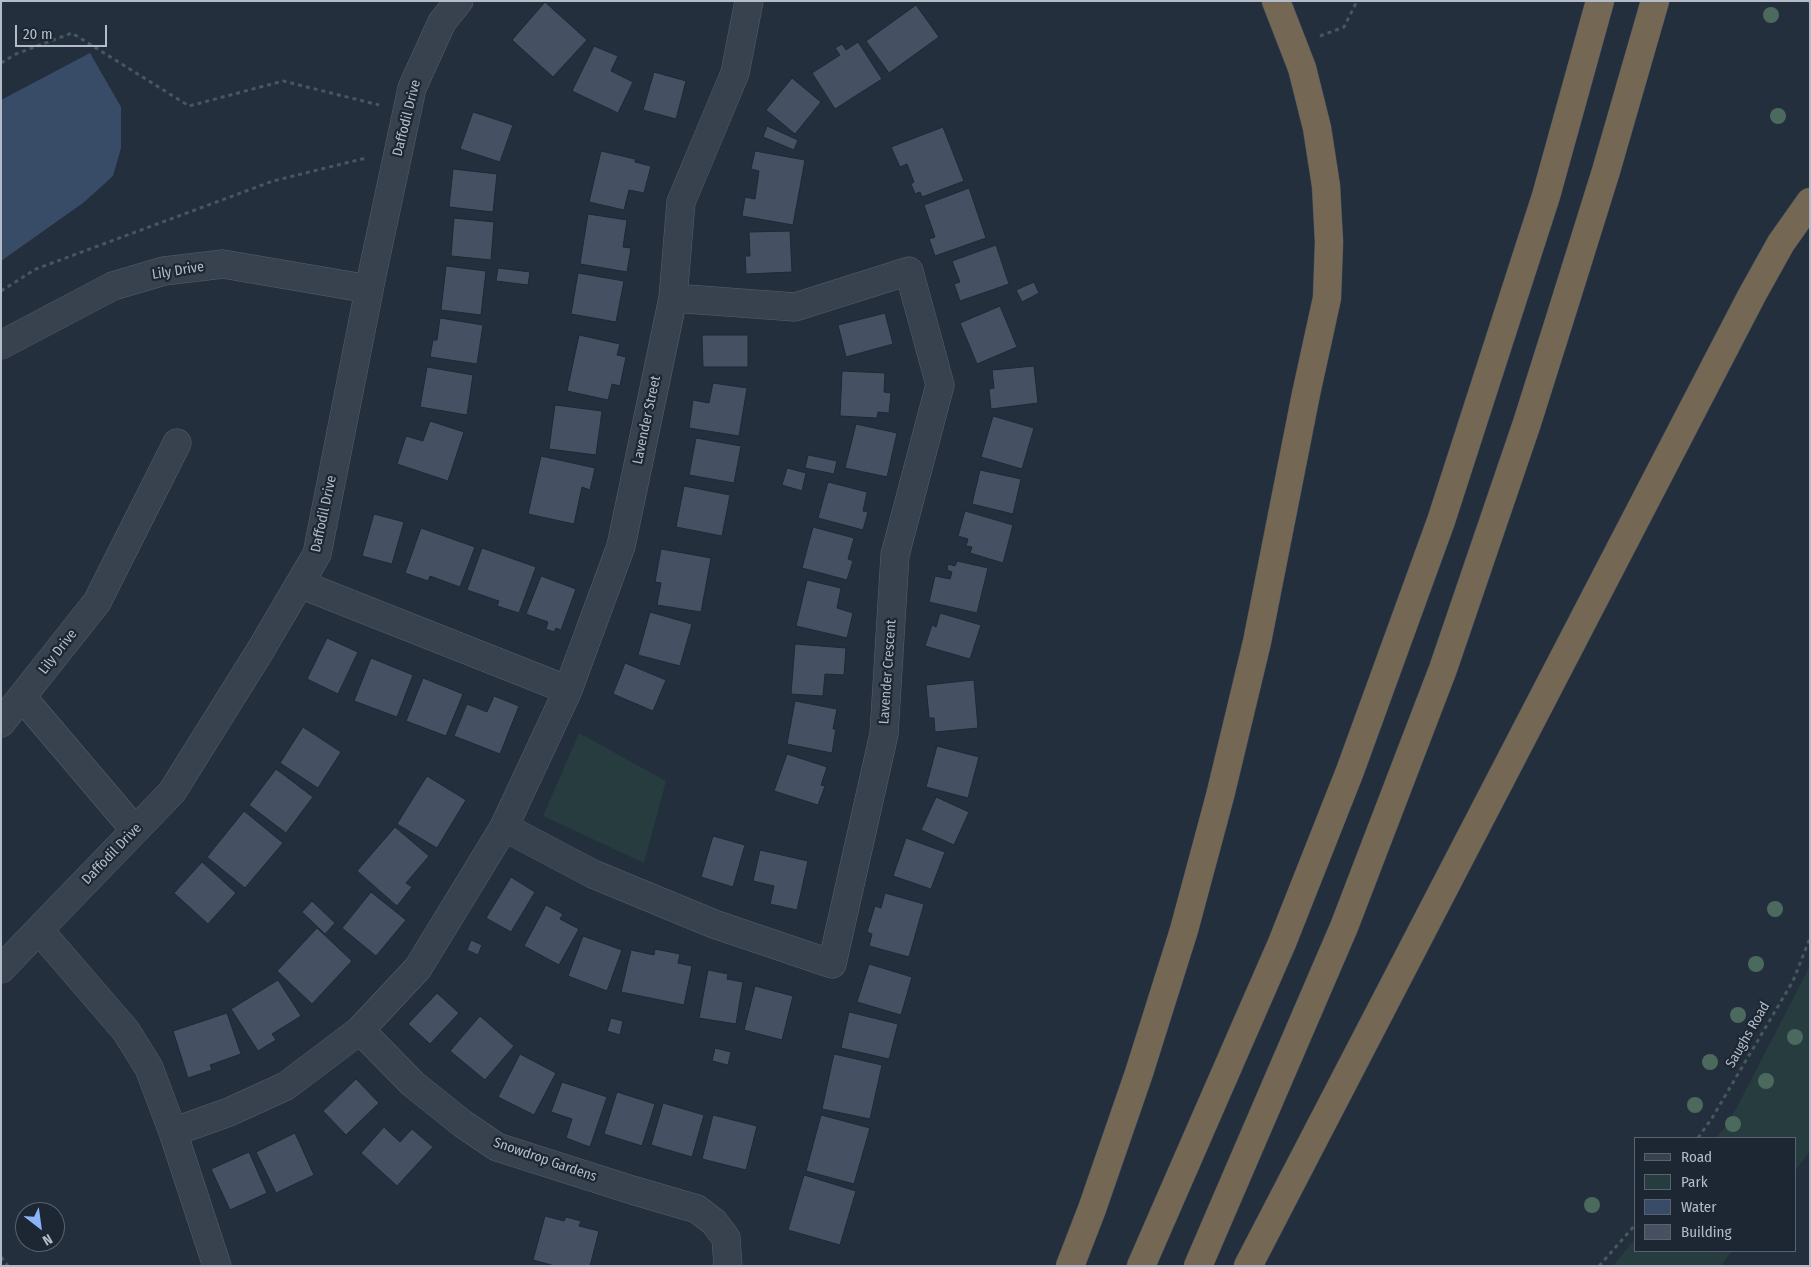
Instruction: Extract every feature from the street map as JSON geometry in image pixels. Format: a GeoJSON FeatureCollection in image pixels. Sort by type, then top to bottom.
{"type":"FeatureCollection","features":[{"type":"Feature","properties":{"kind":"highway"},"geometry":{"type":"LineString","coordinates":[[1070,1266],[1092,1209],[1139,1073],[1184,930],[1218,805],[1257,642],[1326,298],[1329,242],[1326,186],[1317,128],[1302,68],[1276,1]]}},
{"type":"Feature","properties":{"kind":"highway"},"geometry":{"type":"LineString","coordinates":[[1141,1266],[1282,943],[1350,771],[1441,521],[1546,196],[1600,1]]}},
{"type":"Feature","properties":{"kind":"highway"},"geometry":{"type":"LineString","coordinates":[[1198,1266],[1344,927],[1443,669],[1527,423],[1606,171],[1655,1]]}},
{"type":"Feature","properties":{"kind":"highway"},"geometry":{"type":"LineString","coordinates":[[1248,1266],[1748,303],[1781,243],[1810,202]]}},
{"type":"Feature","properties":{"kind":"street","name":"Daffodil Drive"},"geometry":{"type":"LineString","coordinates":[[1,969],[172,792],[317,554],[369,289],[412,88],[442,22],[459,1]]}},
{"type":"Feature","properties":{"kind":"street","name":"Lavender Street"},"geometry":{"type":"LineString","coordinates":[[173,1132],[229,1112],[286,1086],[360,1030],[418,968],[504,827],[568,690],[620,546],[673,298],[681,202],[735,73],[749,1]]}},
{"type":"Feature","properties":{"kind":"street","name":"Lily Drive"},"geometry":{"type":"LineString","coordinates":[[1,346],[113,286],[164,271],[223,264],[369,289]]}},
{"type":"Feature","properties":{"kind":"street","name":"Lavender Crescent"},"geometry":{"type":"LineString","coordinates":[[504,827],[594,874],[628,889],[714,924],[832,964],[884,734],[895,555],[940,385],[909,271],[795,307],[673,298]]}},
{"type":"Feature","properties":{"kind":"street","name":"Lily Drive"},"geometry":{"type":"LineString","coordinates":[[1,723],[96,602],[176,443]]}},
{"type":"Feature","properties":{"kind":"street"},"geometry":{"type":"LineString","coordinates":[[300,584],[568,690]]}},
{"type":"Feature","properties":{"kind":"street"},"geometry":{"type":"LineString","coordinates":[[22,697],[135,830]]}},
{"type":"Feature","properties":{"kind":"street"},"geometry":{"type":"LineString","coordinates":[[39,930],[126,1031],[149,1068],[173,1132],[217,1266]]}},
{"type":"Feature","properties":{"kind":"street","name":"Snowdrop Gardens"},"geometry":{"type":"LineString","coordinates":[[360,1030],[414,1084],[463,1124],[497,1147],[697,1209],[714,1222],[726,1238],[728,1266]]}},
{"type":"Feature","properties":{"kind":"path"},"geometry":{"type":"LineString","coordinates":[[1,63],[16,54],[72,33],[189,106],[282,81],[406,112]]}},
{"type":"Feature","properties":{"kind":"path"},"geometry":{"type":"LineString","coordinates":[[1,291],[36,269],[272,181],[399,150]]}},
{"type":"Feature","properties":{"kind":"path","name":"Saughs Road"},"geometry":{"type":"LineString","coordinates":[[1699,1137],[1712,1118],[1793,981],[1810,938]]}},
{"type":"Feature","properties":{"kind":"path"},"geometry":{"type":"LineString","coordinates":[[1599,1266],[1634,1225]]}},
{"type":"Feature","properties":{"kind":"path"},"geometry":{"type":"LineString","coordinates":[[1,1257],[8,1266]]}},
{"type":"Feature","properties":{"kind":"green space"},"geometry":{"type":"Polygon","coordinates":[[[579,733],[666,781],[644,863],[543,816],[579,733]]]}},
{"type":"Feature","properties":{"kind":"green space"},"geometry":{"type":"Polygon","coordinates":[[[1810,966],[1810,1151],[1796,1170],[1796,1137],[1717,1137],[1728,1124],[1810,966]]]}},
{"type":"Feature","properties":{"kind":"green space"},"geometry":{"type":"Polygon","coordinates":[[[1634,1240],[1634,1252],[1731,1252],[1721,1266],[1613,1266],[1634,1240]]]}},
{"type":"Feature","properties":{"kind":"water"},"geometry":{"type":"Polygon","coordinates":[[[90,53],[121,107],[121,148],[113,176],[83,203],[1,261],[1,100],[90,53]]]}},
{"type":"Feature","properties":{"kind":"building"},"geometry":{"type":"Polygon","coordinates":[[[545,2],[587,40],[553,77],[512,40],[545,2]]]}},
{"type":"Feature","properties":{"kind":"building"},"geometry":{"type":"Polygon","coordinates":[[[916,5],[939,37],[889,73],[866,41],[916,5]]]}},
{"type":"Feature","properties":{"kind":"building"},"geometry":{"type":"Polygon","coordinates":[[[858,42],[882,79],[835,109],[812,73],[840,55],[835,48],[842,44],[846,50],[858,42]]]}},
{"type":"Feature","properties":{"kind":"building"},"geometry":{"type":"Polygon","coordinates":[[[594,46],[618,56],[611,71],[633,82],[618,113],[572,91],[594,46]]]}},
{"type":"Feature","properties":{"kind":"building"},"geometry":{"type":"Polygon","coordinates":[[[654,72],[686,81],[676,119],[643,110],[654,72]]]}},
{"type":"Feature","properties":{"kind":"building"},"geometry":{"type":"Polygon","coordinates":[[[792,78],[821,102],[795,134],[766,110],[792,78]]]}},
{"type":"Feature","properties":{"kind":"building"},"geometry":{"type":"Polygon","coordinates":[[[473,112],[513,125],[500,162],[460,149],[473,112]]]}},
{"type":"Feature","properties":{"kind":"building"},"geometry":{"type":"Polygon","coordinates":[[[767,126],[798,140],[794,150],[763,137],[767,126]]]}},
{"type":"Feature","properties":{"kind":"building"},"geometry":{"type":"Polygon","coordinates":[[[943,127],[964,181],[922,197],[920,192],[915,194],[911,184],[914,182],[907,164],[900,167],[891,147],[943,127]]]}},
{"type":"Feature","properties":{"kind":"building"},"geometry":{"type":"Polygon","coordinates":[[[601,151],[635,159],[635,162],[651,166],[644,193],[629,190],[624,210],[589,202],[601,151]]]}},
{"type":"Feature","properties":{"kind":"building"},"geometry":{"type":"Polygon","coordinates":[[[755,151],[805,160],[793,225],[742,216],[745,197],[755,199],[759,171],[751,169],[755,151]]]}},
{"type":"Feature","properties":{"kind":"building"},"geometry":{"type":"Polygon","coordinates":[[[453,169],[497,174],[493,212],[449,207],[453,169]]]}},
{"type":"Feature","properties":{"kind":"building"},"geometry":{"type":"Polygon","coordinates":[[[969,188],[986,238],[935,256],[929,239],[935,237],[924,205],[969,188]]]}},
{"type":"Feature","properties":{"kind":"building"},"geometry":{"type":"Polygon","coordinates":[[[588,214],[627,220],[623,247],[631,248],[627,272],[580,264],[588,214]]]}},
{"type":"Feature","properties":{"kind":"building"},"geometry":{"type":"Polygon","coordinates":[[[454,218],[494,222],[491,260],[451,256],[454,218]]]}},
{"type":"Feature","properties":{"kind":"building"},"geometry":{"type":"Polygon","coordinates":[[[790,231],[792,272],[746,274],[745,256],[750,256],[749,232],[790,231]]]}},
{"type":"Feature","properties":{"kind":"building"},"geometry":{"type":"Polygon","coordinates":[[[996,245],[1009,284],[960,301],[954,284],[960,282],[952,261],[996,245]]]}},
{"type":"Feature","properties":{"kind":"building"},"geometry":{"type":"Polygon","coordinates":[[[446,266],[486,271],[481,315],[441,310],[446,266]]]}},
{"type":"Feature","properties":{"kind":"building"},"geometry":{"type":"Polygon","coordinates":[[[498,268],[530,272],[528,285],[496,281],[498,268]]]}},
{"type":"Feature","properties":{"kind":"building"},"geometry":{"type":"Polygon","coordinates":[[[578,273],[624,281],[616,322],[571,314],[578,273]]]}},
{"type":"Feature","properties":{"kind":"building"},"geometry":{"type":"Polygon","coordinates":[[[1034,282],[1039,293],[1022,302],[1016,290],[1034,282]]]}},
{"type":"Feature","properties":{"kind":"building"},"geometry":{"type":"Polygon","coordinates":[[[1000,306],[1017,347],[977,364],[960,323],[1000,306]]]}},
{"type":"Feature","properties":{"kind":"building"},"geometry":{"type":"Polygon","coordinates":[[[885,313],[893,344],[846,357],[838,325],[885,313]]]}},
{"type":"Feature","properties":{"kind":"building"},"geometry":{"type":"Polygon","coordinates":[[[440,318],[483,325],[477,364],[430,357],[433,340],[437,340],[440,318]]]}},
{"type":"Feature","properties":{"kind":"building"},"geometry":{"type":"Polygon","coordinates":[[[579,335],[620,344],[617,355],[626,357],[620,386],[612,384],[608,400],[567,391],[579,335]]]}},
{"type":"Feature","properties":{"kind":"building"},"geometry":{"type":"Polygon","coordinates":[[[702,335],[748,335],[748,367],[703,367],[702,335]]]}},
{"type":"Feature","properties":{"kind":"building"},"geometry":{"type":"Polygon","coordinates":[[[1034,366],[1038,403],[991,409],[989,389],[994,388],[992,370],[1034,366]]]}},
{"type":"Feature","properties":{"kind":"building"},"geometry":{"type":"Polygon","coordinates":[[[427,367],[473,375],[467,415],[420,407],[427,367]]]}},
{"type":"Feature","properties":{"kind":"building"},"geometry":{"type":"Polygon","coordinates":[[[842,371],[885,373],[884,392],[891,393],[889,413],[878,412],[877,418],[840,416],[842,371]]]}},
{"type":"Feature","properties":{"kind":"building"},"geometry":{"type":"Polygon","coordinates":[[[713,383],[747,388],[739,436],[689,428],[693,400],[709,403],[713,383]]]}},
{"type":"Feature","properties":{"kind":"building"},"geometry":{"type":"Polygon","coordinates":[[[555,405],[602,411],[596,455],[549,449],[555,405]]]}},
{"type":"Feature","properties":{"kind":"building"},"geometry":{"type":"Polygon","coordinates":[[[993,416],[1034,428],[1022,469],[981,457],[993,416]]]}},
{"type":"Feature","properties":{"kind":"building"},"geometry":{"type":"Polygon","coordinates":[[[430,421],[464,432],[448,481],[397,464],[406,436],[423,441],[430,421]]]}},
{"type":"Feature","properties":{"kind":"building"},"geometry":{"type":"Polygon","coordinates":[[[856,424],[897,433],[887,477],[845,468],[856,424]]]}},
{"type":"Feature","properties":{"kind":"building"},"geometry":{"type":"Polygon","coordinates":[[[696,438],[741,446],[734,483],[689,475],[696,438]]]}},
{"type":"Feature","properties":{"kind":"building"},"geometry":{"type":"Polygon","coordinates":[[[808,455],[837,461],[834,474],[805,468],[808,455]]]}},
{"type":"Feature","properties":{"kind":"building"},"geometry":{"type":"Polygon","coordinates":[[[541,456],[595,468],[590,490],[582,487],[574,524],[528,514],[541,456]]]}},
{"type":"Feature","properties":{"kind":"building"},"geometry":{"type":"Polygon","coordinates":[[[787,468],[806,473],[802,491],[782,485],[787,468]]]}},
{"type":"Feature","properties":{"kind":"building"},"geometry":{"type":"Polygon","coordinates":[[[980,470],[1021,479],[1013,514],[972,504],[980,470]]]}},
{"type":"Feature","properties":{"kind":"building"},"geometry":{"type":"Polygon","coordinates":[[[828,482],[867,492],[863,511],[868,512],[863,530],[818,518],[828,482]]]}},
{"type":"Feature","properties":{"kind":"building"},"geometry":{"type":"Polygon","coordinates":[[[684,486],[730,495],[722,536],[676,527],[684,486]]]}},
{"type":"Feature","properties":{"kind":"building"},"geometry":{"type":"Polygon","coordinates":[[[965,511],[1013,525],[1003,563],[970,553],[972,547],[966,546],[968,539],[958,536],[965,511]]]}},
{"type":"Feature","properties":{"kind":"building"},"geometry":{"type":"Polygon","coordinates":[[[374,514],[404,522],[392,564],[362,556],[374,514]]]}},
{"type":"Feature","properties":{"kind":"building"},"geometry":{"type":"Polygon","coordinates":[[[813,527],[854,538],[848,559],[853,561],[847,580],[802,568],[813,527]]]}},
{"type":"Feature","properties":{"kind":"building"},"geometry":{"type":"Polygon","coordinates":[[[421,528],[475,547],[460,587],[430,576],[428,581],[405,573],[421,528]]]}},
{"type":"Feature","properties":{"kind":"building"},"geometry":{"type":"Polygon","coordinates":[[[482,548],[536,567],[519,613],[497,606],[499,601],[467,590],[482,548]]]}},
{"type":"Feature","properties":{"kind":"building"},"geometry":{"type":"Polygon","coordinates":[[[661,549],[711,558],[701,612],[657,605],[661,583],[655,582],[661,549]]]}},
{"type":"Feature","properties":{"kind":"building"},"geometry":{"type":"Polygon","coordinates":[[[957,561],[988,568],[977,613],[929,602],[935,576],[950,579],[952,572],[947,570],[948,564],[955,566],[957,561]]]}},
{"type":"Feature","properties":{"kind":"building"},"geometry":{"type":"Polygon","coordinates":[[[541,576],[576,589],[561,630],[556,628],[554,632],[546,629],[548,622],[526,614],[541,576]]]}},
{"type":"Feature","properties":{"kind":"building"},"geometry":{"type":"Polygon","coordinates":[[[807,580],[841,588],[837,608],[853,613],[847,638],[796,626],[807,580]]]}},
{"type":"Feature","properties":{"kind":"building"},"geometry":{"type":"Polygon","coordinates":[[[650,612],[692,624],[680,666],[638,655],[650,612]]]}},
{"type":"Feature","properties":{"kind":"building"},"geometry":{"type":"Polygon","coordinates":[[[940,613],[981,625],[970,659],[925,646],[932,625],[936,627],[940,613]]]}},
{"type":"Feature","properties":{"kind":"building"},"geometry":{"type":"Polygon","coordinates":[[[327,638],[358,652],[338,694],[307,679],[327,638]]]}},
{"type":"Feature","properties":{"kind":"building"},"geometry":{"type":"Polygon","coordinates":[[[795,644],[846,648],[844,675],[825,674],[823,696],[791,694],[795,644]]]}},
{"type":"Feature","properties":{"kind":"building"},"geometry":{"type":"Polygon","coordinates":[[[371,658],[413,675],[397,717],[354,701],[371,658]]]}},
{"type":"Feature","properties":{"kind":"building"},"geometry":{"type":"Polygon","coordinates":[[[625,663],[666,680],[653,711],[613,694],[625,663]]]}},
{"type":"Feature","properties":{"kind":"building"},"geometry":{"type":"Polygon","coordinates":[[[423,678],[463,694],[446,736],[406,721],[423,678]]]}},
{"type":"Feature","properties":{"kind":"building"},"geometry":{"type":"Polygon","coordinates":[[[974,680],[978,728],[935,732],[934,718],[929,718],[926,685],[974,680]]]}},
{"type":"Feature","properties":{"kind":"building"},"geometry":{"type":"Polygon","coordinates":[[[494,696],[519,706],[500,754],[454,736],[467,704],[487,712],[494,696]]]}},
{"type":"Feature","properties":{"kind":"building"},"geometry":{"type":"Polygon","coordinates":[[[795,701],[837,709],[833,729],[836,729],[832,753],[787,744],[795,701]]]}},
{"type":"Feature","properties":{"kind":"building"},"geometry":{"type":"Polygon","coordinates":[[[303,727],[341,752],[318,788],[280,763],[303,727]]]}},
{"type":"Feature","properties":{"kind":"building"},"geometry":{"type":"Polygon","coordinates":[[[937,746],[979,757],[968,798],[926,787],[937,746]]]}},
{"type":"Feature","properties":{"kind":"building"},"geometry":{"type":"Polygon","coordinates":[[[787,754],[827,767],[821,785],[825,786],[818,805],[774,791],[787,754]]]}},
{"type":"Feature","properties":{"kind":"building"},"geometry":{"type":"Polygon","coordinates":[[[276,769],[313,797],[286,833],[249,805],[276,769]]]}},
{"type":"Feature","properties":{"kind":"building"},"geometry":{"type":"Polygon","coordinates":[[[427,776],[466,800],[437,848],[397,824],[427,776]]]}},
{"type":"Feature","properties":{"kind":"building"},"geometry":{"type":"Polygon","coordinates":[[[936,797],[969,812],[954,845],[921,830],[936,797]]]}},
{"type":"Feature","properties":{"kind":"building"},"geometry":{"type":"Polygon","coordinates":[[[244,811],[283,843],[245,888],[207,857],[244,811]]]}},
{"type":"Feature","properties":{"kind":"building"},"geometry":{"type":"Polygon","coordinates":[[[395,827],[429,856],[406,883],[412,887],[397,906],[357,871],[395,827]]]}},
{"type":"Feature","properties":{"kind":"building"},"geometry":{"type":"Polygon","coordinates":[[[713,836],[745,845],[733,887],[701,877],[713,836]]]}},
{"type":"Feature","properties":{"kind":"building"},"geometry":{"type":"Polygon","coordinates":[[[906,838],[945,852],[931,889],[893,876],[906,838]]]}},
{"type":"Feature","properties":{"kind":"building"},"geometry":{"type":"Polygon","coordinates":[[[760,850],[808,861],[797,910],[770,904],[774,886],[753,881],[760,850]]]}},
{"type":"Feature","properties":{"kind":"building"},"geometry":{"type":"Polygon","coordinates":[[[202,862],[236,893],[208,924],[174,893],[202,862]]]}},
{"type":"Feature","properties":{"kind":"building"},"geometry":{"type":"Polygon","coordinates":[[[511,877],[535,892],[511,932],[486,918],[511,877]]]}},
{"type":"Feature","properties":{"kind":"building"},"geometry":{"type":"Polygon","coordinates":[[[371,892],[406,920],[376,956],[342,928],[371,892]]]}},
{"type":"Feature","properties":{"kind":"building"},"geometry":{"type":"Polygon","coordinates":[[[885,893],[924,904],[909,957],[869,946],[872,934],[867,932],[875,906],[881,908],[885,893]]]}},
{"type":"Feature","properties":{"kind":"building"},"geometry":{"type":"Polygon","coordinates":[[[312,901],[335,923],[325,934],[302,912],[312,901]]]}},
{"type":"Feature","properties":{"kind":"building"},"geometry":{"type":"Polygon","coordinates":[[[546,905],[563,914],[560,919],[579,929],[559,965],[524,946],[546,905]]]}},
{"type":"Feature","properties":{"kind":"building"},"geometry":{"type":"Polygon","coordinates":[[[317,928],[352,961],[312,1004],[277,971],[317,928]]]}},
{"type":"Feature","properties":{"kind":"building"},"geometry":{"type":"Polygon","coordinates":[[[583,936],[622,950],[607,991],[568,976],[583,936]]]}},
{"type":"Feature","properties":{"kind":"building"},"geometry":{"type":"Polygon","coordinates":[[[471,940],[482,945],[478,955],[467,950],[471,940]]]}},
{"type":"Feature","properties":{"kind":"building"},"geometry":{"type":"Polygon","coordinates":[[[655,949],[680,954],[678,963],[692,966],[684,1005],[621,992],[631,950],[654,955],[655,949]]]}},
{"type":"Feature","properties":{"kind":"building"},"geometry":{"type":"Polygon","coordinates":[[[869,964],[912,977],[901,1015],[857,1002],[869,964]]]}},
{"type":"Feature","properties":{"kind":"building"},"geometry":{"type":"Polygon","coordinates":[[[708,970],[728,974],[727,979],[743,982],[736,1024],[699,1018],[708,970]]]}},
{"type":"Feature","properties":{"kind":"building"},"geometry":{"type":"Polygon","coordinates":[[[278,980],[301,1016],[272,1034],[276,1040],[258,1051],[231,1009],[278,980]]]}},
{"type":"Feature","properties":{"kind":"building"},"geometry":{"type":"Polygon","coordinates":[[[755,986],[793,996],[782,1040],[744,1030],[755,986]]]}},
{"type":"Feature","properties":{"kind":"building"},"geometry":{"type":"Polygon","coordinates":[[[437,993],[459,1013],[430,1044],[408,1024],[437,993]]]}},
{"type":"Feature","properties":{"kind":"building"},"geometry":{"type":"Polygon","coordinates":[[[849,1012],[898,1024],[889,1059],[841,1048],[849,1012]]]}},
{"type":"Feature","properties":{"kind":"building"},"geometry":{"type":"Polygon","coordinates":[[[227,1013],[241,1054],[210,1065],[212,1070],[188,1078],[173,1031],[227,1013]]]}},
{"type":"Feature","properties":{"kind":"building"},"geometry":{"type":"Polygon","coordinates":[[[480,1016],[514,1046],[485,1080],[450,1051],[480,1016]]]}},
{"type":"Feature","properties":{"kind":"building"},"geometry":{"type":"Polygon","coordinates":[[[611,1018],[623,1021],[620,1035],[607,1031],[611,1018]]]}},
{"type":"Feature","properties":{"kind":"building"},"geometry":{"type":"Polygon","coordinates":[[[715,1048],[731,1052],[728,1065],[712,1061],[715,1048]]]}},
{"type":"Feature","properties":{"kind":"building"},"geometry":{"type":"Polygon","coordinates":[[[520,1054],[556,1073],[534,1115],[498,1097],[520,1054]]]}},
{"type":"Feature","properties":{"kind":"building"},"geometry":{"type":"Polygon","coordinates":[[[834,1054],[882,1065],[870,1119],[822,1109],[834,1054]]]}},
{"type":"Feature","properties":{"kind":"building"},"geometry":{"type":"Polygon","coordinates":[[[356,1079],[379,1103],[346,1135],[323,1111],[356,1079]]]}},
{"type":"Feature","properties":{"kind":"building"},"geometry":{"type":"Polygon","coordinates":[[[562,1082],[607,1097],[590,1147],[566,1138],[572,1119],[551,1112],[562,1082]]]}},
{"type":"Feature","properties":{"kind":"building"},"geometry":{"type":"Polygon","coordinates":[[[617,1092],[655,1104],[642,1146],[604,1134],[617,1092]]]}},
{"type":"Feature","properties":{"kind":"building"},"geometry":{"type":"Polygon","coordinates":[[[663,1103],[704,1115],[692,1157],[651,1145],[663,1103]]]}},
{"type":"Feature","properties":{"kind":"building"},"geometry":{"type":"Polygon","coordinates":[[[713,1115],[757,1126],[746,1170],[702,1159],[713,1115]]]}},
{"type":"Feature","properties":{"kind":"building"},"geometry":{"type":"Polygon","coordinates":[[[821,1115],[870,1128],[854,1184],[806,1171],[821,1115]]]}},
{"type":"Feature","properties":{"kind":"building"},"geometry":{"type":"Polygon","coordinates":[[[384,1127],[400,1142],[412,1129],[433,1147],[397,1186],[361,1153],[384,1127]]]}},
{"type":"Feature","properties":{"kind":"building"},"geometry":{"type":"Polygon","coordinates":[[[295,1133],[314,1175],[276,1193],[256,1152],[295,1133]]]}},
{"type":"Feature","properties":{"kind":"building"},"geometry":{"type":"Polygon","coordinates":[[[249,1152],[267,1193],[230,1210],[211,1169],[249,1152]]]}},
{"type":"Feature","properties":{"kind":"building"},"geometry":{"type":"Polygon","coordinates":[[[804,1175],[856,1191],[840,1245],[788,1230],[804,1175]]]}},
{"type":"Feature","properties":{"kind":"building"},"geometry":{"type":"Polygon","coordinates":[[[545,1216],[564,1221],[566,1217],[581,1221],[579,1226],[599,1231],[590,1266],[555,1266],[533,1260],[545,1216]]]}}]}
